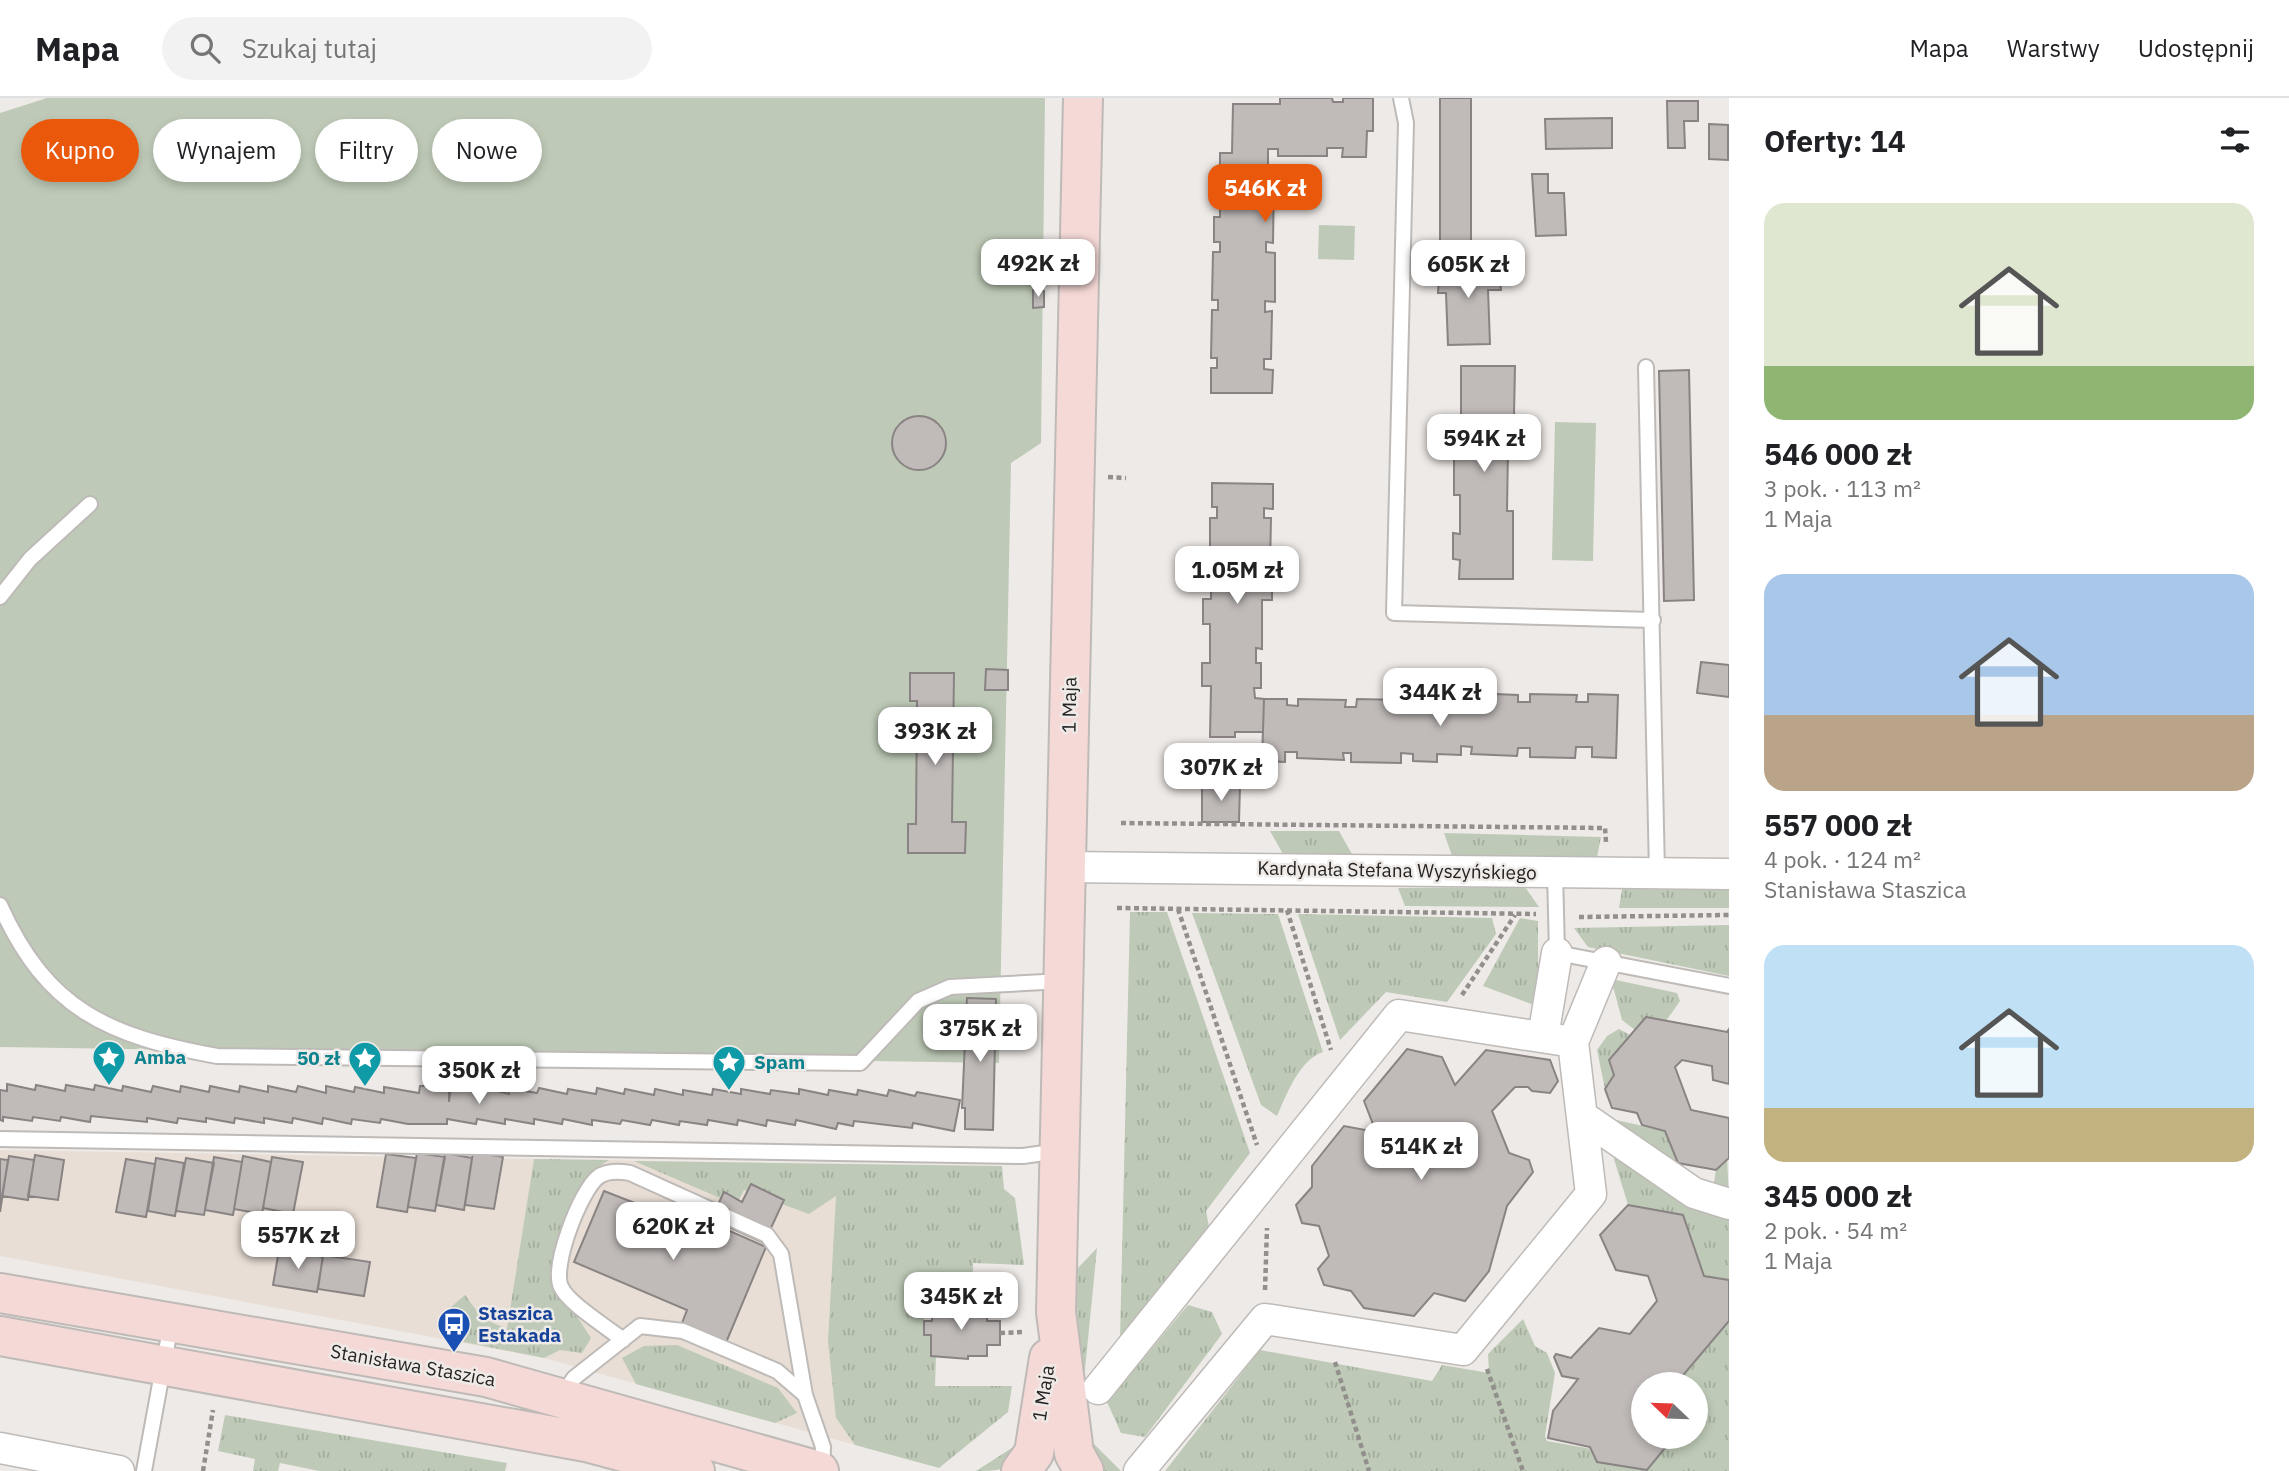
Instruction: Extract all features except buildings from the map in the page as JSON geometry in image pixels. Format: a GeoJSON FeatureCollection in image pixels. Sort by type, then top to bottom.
{"type":"FeatureCollection","features":[{"type":"Feature","properties":{"kind":"street","name":"1 Maja"},"geometry":{"type":"LineString","coordinates":[[1021,1471],[1034,1453],[1056,1311],[1083,98]]}},
{"type":"Feature","properties":{"kind":"street","name":"Kardynała Stefana Wyszyńskiego"},"geometry":{"type":"LineString","coordinates":[[1065,867],[1729,874]]}},
{"type":"Feature","properties":{"kind":"street"},"geometry":{"type":"LineString","coordinates":[[1543,1037],[1557,953]]}},
{"type":"Feature","properties":{"kind":"street"},"geometry":{"type":"LineString","coordinates":[[1139,1471],[1265,1319],[1463,1350],[1591,1194],[1573,1042],[1606,962]]}},
{"type":"Feature","properties":{"kind":"street"},"geometry":{"type":"LineString","coordinates":[[1098,1390],[1399,1015],[1573,1042]]}},
{"type":"Feature","properties":{"kind":"street"},"geometry":{"type":"LineString","coordinates":[[1582,1116],[1694,1193],[1729,1204]]}},
{"type":"Feature","properties":{"kind":"street","name":"Stanisława Staszica"},"geometry":{"type":"LineString","coordinates":[[0,1293],[486,1377],[820,1471]]}},
{"type":"Feature","properties":{"kind":"street","name":"1 Maja"},"geometry":{"type":"LineString","coordinates":[[1056,1311],[1074,1453],[1084,1471]]}},
{"type":"Feature","properties":{"kind":"street"},"geometry":{"type":"LineString","coordinates":[[0,1336],[586,1442],[695,1471]]}},
{"type":"Feature","properties":{"kind":"street"},"geometry":{"type":"LineString","coordinates":[[0,1448],[119,1471]]}},
{"type":"Feature","properties":{"kind":"lane"},"geometry":{"type":"LineString","coordinates":[[1401,98],[1406,123],[1394,613],[1653,620]]}},
{"type":"Feature","properties":{"kind":"lane"},"geometry":{"type":"LineString","coordinates":[[1646,367],[1657,873]]}},
{"type":"Feature","properties":{"kind":"lane"},"geometry":{"type":"LineString","coordinates":[[0,597],[30,559],[90,504]]}},
{"type":"Feature","properties":{"kind":"lane"},"geometry":{"type":"LineString","coordinates":[[1555,872],[1557,953],[1729,986]]}},
{"type":"Feature","properties":{"kind":"lane"},"geometry":{"type":"LineString","coordinates":[[0,905],[13,934],[41,975],[72,1006],[130,1034],[167,1047],[217,1056],[860,1063],[918,1001],[950,986],[1062,981]]}},
{"type":"Feature","properties":{"kind":"lane"},"geometry":{"type":"LineString","coordinates":[[0,1139],[1023,1156],[1059,1151]]}},
{"type":"Feature","properties":{"kind":"lane"},"geometry":{"type":"LineString","coordinates":[[623,1340],[572,1300],[561,1288],[558,1274],[560,1255],[590,1185],[600,1175],[614,1171],[630,1172],[767,1235],[781,1254],[805,1395],[823,1447],[820,1471]]}},
{"type":"Feature","properties":{"kind":"lane"},"geometry":{"type":"LineString","coordinates":[[144,1471],[171,1323]]}},
{"type":"Feature","properties":{"kind":"lane"},"geometry":{"type":"LineString","coordinates":[[586,1442],[570,1419],[562,1397],[574,1378],[640,1326],[683,1331],[777,1371],[805,1395]]}},
{"type":"Feature","properties":{"kind":"path"},"geometry":{"type":"LineString","coordinates":[[1121,822],[1605,828],[1608,917]]}},
{"type":"Feature","properties":{"kind":"path"},"geometry":{"type":"LineString","coordinates":[[1117,908],[1515,914],[1556,917],[1729,915]]}},
{"type":"Feature","properties":{"kind":"path"},"geometry":{"type":"LineString","coordinates":[[1178,909],[1269,1179],[1265,1319]]}},
{"type":"Feature","properties":{"kind":"path"},"geometry":{"type":"LineString","coordinates":[[1287,910],[1342,1086]]}},
{"type":"Feature","properties":{"kind":"path"},"geometry":{"type":"LineString","coordinates":[[1444,1022],[1515,914]]}},
{"type":"Feature","properties":{"kind":"path"},"geometry":{"type":"LineString","coordinates":[[1322,1328],[1369,1471]]}},
{"type":"Feature","properties":{"kind":"path"},"geometry":{"type":"LineString","coordinates":[[1000,1333],[1017,1332]]}},
{"type":"Feature","properties":{"kind":"path"},"geometry":{"type":"LineString","coordinates":[[1472,1339],[1489,1373],[1522,1471]]}},
{"type":"Feature","properties":{"kind":"path"},"geometry":{"type":"LineString","coordinates":[[203,1471],[215,1401]]}},
{"type":"Feature","properties":{"kind":"shaded area"},"geometry":{"type":"Polygon","coordinates":[[[0,1150],[838,1164],[836,1418],[855,1445],[544,1358],[0,1256],[0,1150]]]}},
{"type":"Feature","properties":{"kind":"green space"},"geometry":{"type":"Polygon","coordinates":[[[47,98],[1045,98],[1041,443],[1011,463],[999,1063],[0,1047],[0,113],[47,98]]]}},
{"type":"Feature","properties":{"kind":"green space"},"geometry":{"type":"Polygon","coordinates":[[[1319,225],[1355,226],[1354,260],[1318,259],[1319,225]]]}},
{"type":"Feature","properties":{"kind":"green space"},"geometry":{"type":"Polygon","coordinates":[[[1555,422],[1596,423],[1593,561],[1552,560],[1555,422]]]}},
{"type":"Feature","properties":{"kind":"green space"},"geometry":{"type":"Polygon","coordinates":[[[1270,831],[1339,831],[1353,856],[1283,854],[1270,831]]]}},
{"type":"Feature","properties":{"kind":"green space"},"geometry":{"type":"Polygon","coordinates":[[[1444,833],[1601,837],[1597,857],[1452,856],[1444,833]]]}},
{"type":"Feature","properties":{"kind":"green space"},"geometry":{"type":"Polygon","coordinates":[[[1525,887],[1539,907],[1405,906],[1398,888],[1525,887]]]}},
{"type":"Feature","properties":{"kind":"green space"},"geometry":{"type":"Polygon","coordinates":[[[1622,889],[1729,890],[1729,908],[1619,908],[1622,889]]]}},
{"type":"Feature","properties":{"kind":"green space"},"geometry":{"type":"Polygon","coordinates":[[[1130,912],[1167,912],[1250,1153],[1206,1211],[1210,1232],[1120,1339],[1130,912]]]}},
{"type":"Feature","properties":{"kind":"green space"},"geometry":{"type":"Polygon","coordinates":[[[1192,913],[1278,914],[1323,1052],[1307,1062],[1301,1070],[1277,1116],[1261,1105],[1192,913]]]}},
{"type":"Feature","properties":{"kind":"green space"},"geometry":{"type":"Polygon","coordinates":[[[1298,914],[1492,918],[1496,934],[1447,1002],[1386,992],[1340,1040],[1298,914]]]}},
{"type":"Feature","properties":{"kind":"green space"},"geometry":{"type":"Polygon","coordinates":[[[1520,918],[1538,921],[1538,968],[1534,1005],[1483,986],[1520,918]]]}},
{"type":"Feature","properties":{"kind":"green space"},"geometry":{"type":"Polygon","coordinates":[[[1729,925],[1729,976],[1588,947],[1574,928],[1729,925]]]}},
{"type":"Feature","properties":{"kind":"green space"},"geometry":{"type":"Polygon","coordinates":[[[1611,979],[1677,993],[1680,1001],[1666,1021],[1646,1017],[1635,1030],[1622,1020],[1611,979]]]}},
{"type":"Feature","properties":{"kind":"green space"},"geometry":{"type":"Polygon","coordinates":[[[1619,1029],[1630,1035],[1609,1060],[1614,1075],[1605,1089],[1597,1050],[1607,1036],[1619,1029]]]}},
{"type":"Feature","properties":{"kind":"green space"},"geometry":{"type":"Polygon","coordinates":[[[1616,1120],[1665,1131],[1678,1163],[1674,1168],[1617,1131],[1616,1120]]]}},
{"type":"Feature","properties":{"kind":"green space"},"geometry":{"type":"Polygon","coordinates":[[[1610,1146],[1729,1213],[1729,1280],[1704,1276],[1683,1215],[1628,1205],[1610,1146]]]}},
{"type":"Feature","properties":{"kind":"green space"},"geometry":{"type":"Polygon","coordinates":[[[1727,1157],[1729,1197],[1712,1195],[1716,1170],[1727,1157]]]}},
{"type":"Feature","properties":{"kind":"green space"},"geometry":{"type":"Polygon","coordinates":[[[534,1159],[609,1160],[585,1181],[568,1210],[550,1275],[591,1338],[582,1353],[560,1350],[544,1358],[464,1342],[444,1313],[465,1295],[482,1318],[507,1329],[534,1159]]]}},
{"type":"Feature","properties":{"kind":"green space"},"geometry":{"type":"Polygon","coordinates":[[[634,1161],[1002,1166],[1004,1189],[1015,1198],[1024,1265],[973,1263],[972,1297],[924,1297],[924,1334],[931,1335],[936,1356],[935,1386],[1012,1386],[1008,1412],[939,1468],[855,1445],[836,1418],[828,1341],[836,1196],[809,1214],[744,1190],[736,1205],[634,1161]]]}},
{"type":"Feature","properties":{"kind":"green space"},"geometry":{"type":"Polygon","coordinates":[[[1097,1248],[1082,1400],[1075,1271],[1097,1248]]]}},
{"type":"Feature","properties":{"kind":"green space"},"geometry":{"type":"Polygon","coordinates":[[[1188,1305],[1212,1312],[1222,1334],[1145,1437],[1121,1433],[1107,1402],[1188,1305]]]}},
{"type":"Feature","properties":{"kind":"green space"},"geometry":{"type":"Polygon","coordinates":[[[1523,1319],[1535,1346],[1547,1353],[1555,1373],[1545,1436],[1547,1441],[1592,1449],[1597,1462],[1647,1470],[1664,1449],[1708,1449],[1708,1372],[1686,1372],[1729,1321],[1729,1471],[1165,1471],[1260,1350],[1432,1381],[1442,1365],[1489,1373],[1488,1354],[1523,1319]]]}},
{"type":"Feature","properties":{"kind":"green space"},"geometry":{"type":"Polygon","coordinates":[[[677,1345],[778,1388],[797,1413],[775,1423],[636,1384],[622,1358],[644,1346],[677,1345]]]}},
{"type":"Feature","properties":{"kind":"green space"},"geometry":{"type":"Polygon","coordinates":[[[225,1415],[507,1463],[505,1471],[319,1471],[280,1463],[278,1471],[253,1471],[255,1459],[218,1451],[225,1415]]]}},
{"type":"Feature","properties":{"kind":"green space"},"geometry":{"type":"Polygon","coordinates":[[[1091,1441],[1121,1471],[1105,1471],[1095,1464],[1091,1441]]]}},
{"type":"Feature","properties":{"kind":"green space"},"geometry":{"type":"Polygon","coordinates":[[[1021,1442],[1005,1467],[976,1471],[1021,1442]]]}},
{"type":"Feature","properties":{"kind":"place","name":"Amba"},"geometry":{"type":"Point","coordinates":[109,1087]}},
{"type":"Feature","properties":{"kind":"place","name":"50 zł"},"geometry":{"type":"Point","coordinates":[365,1088]}},
{"type":"Feature","properties":{"kind":"place","name":"Spam"},"geometry":{"type":"Point","coordinates":[729,1092]}},
{"type":"Feature","properties":{"kind":"place","name":"Staszica Estakada"},"geometry":{"type":"Point","coordinates":[454,1354]}}]}
